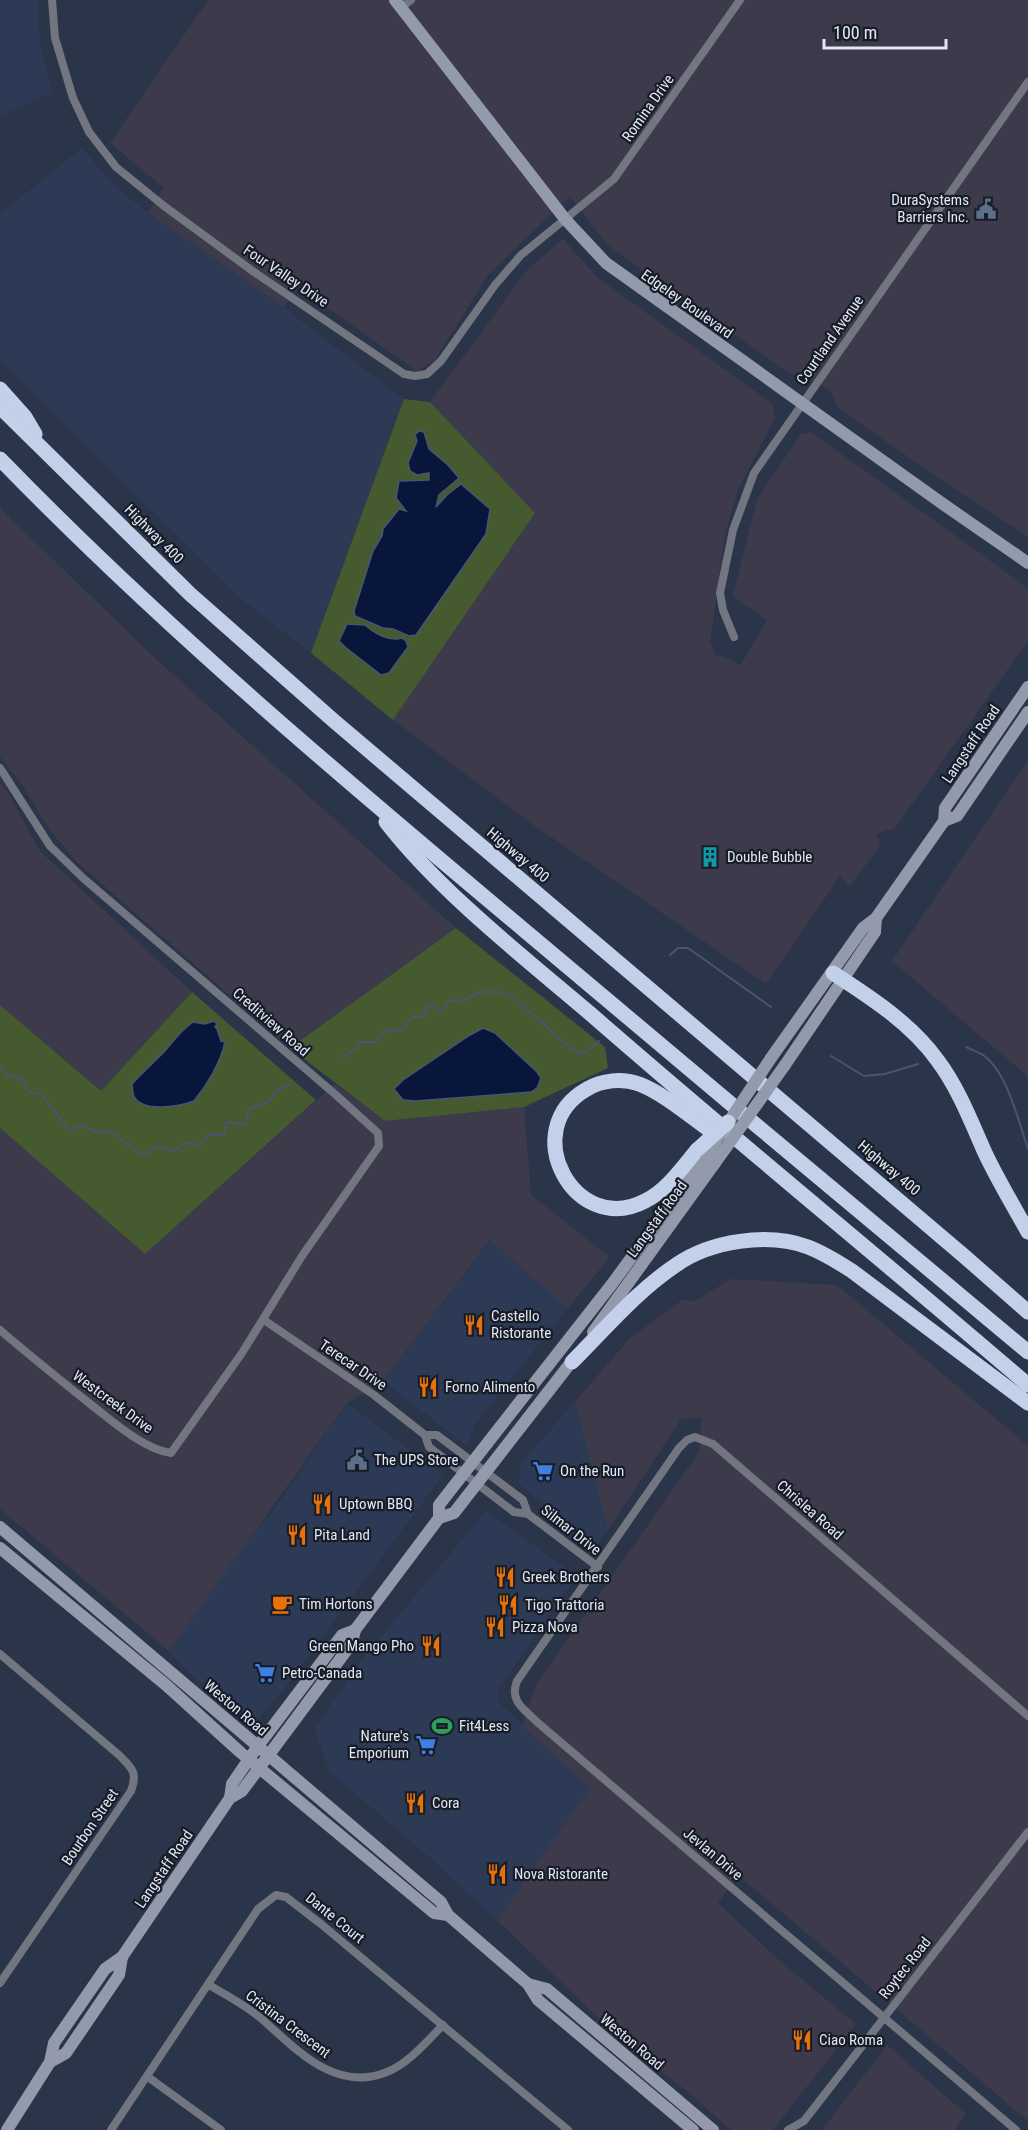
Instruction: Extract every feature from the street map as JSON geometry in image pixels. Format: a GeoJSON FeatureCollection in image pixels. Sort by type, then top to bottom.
{"type":"FeatureCollection","features":[{"type":"Feature","properties":{"kind":"highway"},"geometry":{"type":"LineString","coordinates":[[0,389],[25,417],[47,454]]}},
{"type":"Feature","properties":{"kind":"highway","name":"Highway 400"},"geometry":{"type":"LineString","coordinates":[[0,407],[190,594],[391,771],[1028,1312]]}},
{"type":"Feature","properties":{"kind":"highway"},"geometry":{"type":"LineString","coordinates":[[0,459],[89,549],[165,621],[367,798],[1028,1352]]}},
{"type":"Feature","properties":{"kind":"highway"},"geometry":{"type":"LineString","coordinates":[[367,798],[407,849],[469,908],[742,1146],[1028,1385]]}},
{"type":"Feature","properties":{"kind":"highway"},"geometry":{"type":"LineString","coordinates":[[837,976],[909,1029],[939,1062],[953,1085],[993,1170],[1028,1232]]}},
{"type":"Feature","properties":{"kind":"highway"},"geometry":{"type":"LineString","coordinates":[[728,1122],[706,1156],[644,1202],[623,1208],[599,1205],[586,1199],[573,1189],[562,1174],[555,1156],[555,1137],[559,1118],[569,1103],[580,1092],[596,1083],[626,1081],[639,1084],[655,1092],[725,1140],[742,1146]]}},
{"type":"Feature","properties":{"kind":"highway"},"geometry":{"type":"LineString","coordinates":[[572,1362],[642,1293],[677,1264],[700,1252],[732,1243],[786,1241],[807,1246],[831,1257],[852,1271],[1028,1403]]}},
{"type":"Feature","properties":{"kind":"highway"},"geometry":{"type":"LineString","coordinates":[[964,1256],[986,1265],[1028,1298]]}},
{"type":"Feature","properties":{"kind":"main road","name":"Edgeley Boulevard"},"geometry":{"type":"LineString","coordinates":[[398,4],[565,219],[606,263],[625,279],[1028,563]]}},
{"type":"Feature","properties":{"kind":"main road","name":"Langstaff Road"},"geometry":{"type":"LineString","coordinates":[[728,1122],[771,1058],[875,932],[876,918],[944,821],[945,808],[1028,687]]}},
{"type":"Feature","properties":{"kind":"main road","name":"Langstaff Road"},"geometry":{"type":"LineString","coordinates":[[944,821],[957,816],[1028,712]]}},
{"type":"Feature","properties":{"kind":"main road","name":"Langstaff Road"},"geometry":{"type":"LineString","coordinates":[[439,1518],[439,1505],[463,1473],[612,1284],[706,1156],[785,1065],[837,976]]}},
{"type":"Feature","properties":{"kind":"main road","name":"Langstaff Road"},"geometry":{"type":"LineString","coordinates":[[7,2130],[50,2062],[66,2053],[119,1976],[122,1958],[230,1798],[242,1791],[269,1755],[352,1643],[355,1630],[439,1518],[454,1513],[572,1362],[706,1156]]}},
{"type":"Feature","properties":{"kind":"main road","name":"Weston Road"},"geometry":{"type":"LineString","coordinates":[[0,1527],[441,1902],[448,1915],[528,1984],[538,2000],[693,2130]]}},
{"type":"Feature","properties":{"kind":"main road","name":"Weston Road"},"geometry":{"type":"LineString","coordinates":[[0,1548],[166,1685],[259,1768],[434,1913],[448,1915]]}},
{"type":"Feature","properties":{"kind":"main road","name":"Langstaff Road"},"geometry":{"type":"LineString","coordinates":[[230,1798],[232,1784],[258,1746],[342,1635],[355,1630]]}},
{"type":"Feature","properties":{"kind":"main road","name":"Weston Road"},"geometry":{"type":"LineString","coordinates":[[528,1984],[547,1989],[713,2130]]}},
{"type":"Feature","properties":{"kind":"street","name":"Four Valley Drive"},"geometry":{"type":"LineString","coordinates":[[52,0],[55,38],[74,98],[89,132],[116,167],[163,206],[254,272],[404,374],[415,376],[427,374],[434,368],[495,285],[521,255],[565,219]]}},
{"type":"Feature","properties":{"kind":"street"},"geometry":{"type":"LineString","coordinates":[[398,4],[411,0]]}},
{"type":"Feature","properties":{"kind":"street","name":"Romina Drive"},"geometry":{"type":"LineString","coordinates":[[565,219],[614,178],[740,0]]}},
{"type":"Feature","properties":{"kind":"street","name":"Courtland Avenue"},"geometry":{"type":"LineString","coordinates":[[734,637],[723,610],[720,593],[733,530],[754,473],[1028,82]]}},
{"type":"Feature","properties":{"kind":"street","name":"Creditview Road"},"geometry":{"type":"LineString","coordinates":[[0,768],[50,846],[82,878],[378,1133],[379,1146],[302,1256],[264,1320]]}},
{"type":"Feature","properties":{"kind":"street","name":"Westcreek Drive"},"geometry":{"type":"LineString","coordinates":[[0,1330],[32,1358],[126,1431],[160,1452],[171,1453],[264,1320]]}},
{"type":"Feature","properties":{"kind":"street","name":"Terecar Drive"},"geometry":{"type":"LineString","coordinates":[[264,1320],[374,1395],[425,1435],[429,1447],[463,1473]]}},
{"type":"Feature","properties":{"kind":"street","name":"Terecar Drive"},"geometry":{"type":"LineString","coordinates":[[425,1435],[438,1435],[486,1473]]}},
{"type":"Feature","properties":{"kind":"street","name":"Chrislea Road"},"geometry":{"type":"LineString","coordinates":[[598,1567],[679,1448],[687,1440],[695,1437],[703,1439],[713,1444],[1028,1716]]}},
{"type":"Feature","properties":{"kind":"street","name":"Silmar Drive"},"geometry":{"type":"LineString","coordinates":[[463,1473],[514,1512],[528,1514],[598,1567]]}},
{"type":"Feature","properties":{"kind":"street","name":"Silmar Drive"},"geometry":{"type":"LineString","coordinates":[[486,1473],[523,1500],[528,1514]]}},
{"type":"Feature","properties":{"kind":"street","name":"Jevlan Drive"},"geometry":{"type":"LineString","coordinates":[[598,1567],[517,1681],[513,1690],[515,1698],[537,1722],[1016,2130]]}},
{"type":"Feature","properties":{"kind":"street","name":"Bourbon Street"},"geometry":{"type":"LineString","coordinates":[[0,1654],[119,1755],[132,1768],[135,1776],[131,1791],[0,1983]]}},
{"type":"Feature","properties":{"kind":"street","name":"Roytec Road"},"geometry":{"type":"LineString","coordinates":[[788,2130],[804,2125],[884,2017],[1028,1832]]}},
{"type":"Feature","properties":{"kind":"street","name":"Dante Court"},"geometry":{"type":"LineString","coordinates":[[111,2130],[258,1909],[276,1895],[286,1898],[321,1924],[567,2130]]}},
{"type":"Feature","properties":{"kind":"street","name":"Cristina Crescent"},"geometry":{"type":"LineString","coordinates":[[209,1985],[261,2019],[302,2055],[322,2068],[357,2077],[387,2072],[400,2065],[443,2025]]}},
{"type":"Feature","properties":{"kind":"street"},"geometry":{"type":"LineString","coordinates":[[148,2077],[221,2130]]}},
{"type":"Feature","properties":{"kind":"shaded area"},"geometry":{"type":"Polygon","coordinates":[[[0,0],[37,0],[40,43],[53,93],[0,116],[0,0]]]}},
{"type":"Feature","properties":{"kind":"shaded area"},"geometry":{"type":"Polygon","coordinates":[[[208,0],[1028,0],[1028,537],[837,407],[832,393],[803,372],[792,375],[607,245],[570,196],[488,275],[435,360],[417,371],[297,286],[284,308],[148,213],[164,188],[110,143],[208,0]]]}},
{"type":"Feature","properties":{"kind":"shaded area"},"geometry":{"type":"Polygon","coordinates":[[[82,148],[114,185],[148,213],[284,308],[404,399],[311,653],[241,599],[0,360],[0,214],[82,148]]]}},
{"type":"Feature","properties":{"kind":"shaded area"},"geometry":{"type":"Polygon","coordinates":[[[563,239],[598,278],[773,404],[775,417],[737,492],[725,535],[710,642],[715,654],[733,660],[740,666],[767,620],[733,596],[757,499],[801,434],[811,432],[1028,588],[1028,641],[895,828],[876,834],[881,845],[850,886],[840,876],[766,984],[535,826],[393,720],[535,513],[430,402],[527,270],[563,239]]]}},
{"type":"Feature","properties":{"kind":"shaded area"},"geometry":{"type":"Polygon","coordinates":[[[419,431],[424,432],[429,449],[459,478],[439,495],[436,507],[461,484],[490,509],[486,534],[416,635],[409,636],[355,616],[354,611],[373,551],[382,536],[383,529],[399,509],[406,511],[396,498],[399,481],[429,480],[429,473],[417,475],[410,471],[408,463],[417,441],[415,435],[419,431]]]}},
{"type":"Feature","properties":{"kind":"shaded area"},"geometry":{"type":"Polygon","coordinates":[[[0,508],[158,661],[456,928],[290,1048],[78,863],[51,832],[20,782],[0,757],[0,508]]]}},
{"type":"Feature","properties":{"kind":"shaded area"},"geometry":{"type":"Polygon","coordinates":[[[347,624],[365,625],[387,638],[402,638],[408,647],[389,673],[381,675],[339,641],[347,624]]]}},
{"type":"Feature","properties":{"kind":"shaded area"},"geometry":{"type":"Polygon","coordinates":[[[1028,760],[1028,1080],[1025,1074],[892,961],[1028,760]]]}},
{"type":"Feature","properties":{"kind":"shaded area"},"geometry":{"type":"Polygon","coordinates":[[[0,783],[41,852],[192,992],[101,1091],[0,1005],[0,783]]]}},
{"type":"Feature","properties":{"kind":"shaded area"},"geometry":{"type":"Polygon","coordinates":[[[214,1021],[217,1024],[215,1027],[221,1041],[225,1042],[213,1073],[194,1101],[163,1107],[146,1106],[140,1103],[133,1094],[132,1084],[193,1022],[205,1024],[214,1021]]]}},
{"type":"Feature","properties":{"kind":"shaded area"},"geometry":{"type":"Polygon","coordinates":[[[483,1028],[495,1033],[537,1072],[541,1078],[537,1088],[531,1092],[415,1101],[403,1100],[394,1089],[403,1080],[483,1028]]]}},
{"type":"Feature","properties":{"kind":"shaded area"},"geometry":{"type":"Polygon","coordinates":[[[335,1084],[385,1121],[524,1107],[531,1195],[610,1257],[568,1308],[490,1240],[383,1381],[347,1403],[169,1651],[0,1509],[0,1128],[145,1254],[335,1084]]]}},
{"type":"Feature","properties":{"kind":"shaded area"},"geometry":{"type":"Polygon","coordinates":[[[491,1240],[568,1308],[475,1424],[467,1446],[383,1381],[491,1240]]]}},
{"type":"Feature","properties":{"kind":"shaded area"},"geometry":{"type":"Polygon","coordinates":[[[731,1279],[837,1285],[1028,1446],[1028,2121],[738,1875],[718,1903],[781,1962],[856,2024],[773,2130],[731,2130],[688,2092],[623,2042],[497,1920],[590,1789],[522,1726],[536,1685],[699,1452],[702,1418],[681,1419],[608,1530],[575,1402],[629,1339],[682,1300],[695,1301],[731,1279]]]}},
{"type":"Feature","properties":{"kind":"shaded area"},"geometry":{"type":"Polygon","coordinates":[[[575,1402],[608,1530],[596,1545],[519,1484],[520,1464],[575,1402]]]}},
{"type":"Feature","properties":{"kind":"shaded area"},"geometry":{"type":"Polygon","coordinates":[[[347,1403],[443,1475],[280,1694],[255,1724],[195,1679],[169,1651],[256,1528],[268,1518],[347,1403]]]}},
{"type":"Feature","properties":{"kind":"shaded area"},"geometry":{"type":"Polygon","coordinates":[[[486,1511],[577,1576],[499,1687],[498,1702],[591,1789],[497,1920],[429,1857],[330,1772],[314,1729],[364,1657],[486,1511]]]}},
{"type":"Feature","properties":{"kind":"shaded area"},"geometry":{"type":"Polygon","coordinates":[[[887,2045],[966,2114],[954,2130],[822,2130],[887,2045]]]}},
{"type":"Feature","properties":{"kind":"green space"},"geometry":{"type":"Polygon","coordinates":[[[404,399],[430,402],[535,513],[393,720],[311,653],[404,399]]]}},
{"type":"Feature","properties":{"kind":"green space"},"geometry":{"type":"Polygon","coordinates":[[[456,928],[605,1047],[608,1068],[524,1107],[385,1121],[290,1048],[456,928]]]}},
{"type":"Feature","properties":{"kind":"green space"},"geometry":{"type":"Polygon","coordinates":[[[192,992],[316,1100],[145,1254],[0,1128],[0,1005],[101,1091],[192,992]]]}},
{"type":"Feature","properties":{"kind":"waterway"},"geometry":{"type":"LineString","coordinates":[[670,955],[678,948],[688,948],[771,1007]]}},
{"type":"Feature","properties":{"kind":"waterway"},"geometry":{"type":"LineString","coordinates":[[340,1058],[356,1049],[360,1042],[377,1042],[385,1030],[402,1031],[412,1017],[424,1016],[429,1004],[441,1011],[449,1001],[463,1000],[481,992],[502,992],[516,1000],[572,1049],[583,1054],[599,1041]]}},
{"type":"Feature","properties":{"kind":"waterway"},"geometry":{"type":"LineString","coordinates":[[966,1047],[983,1055],[999,1073],[1011,1098],[1028,1149]]}},
{"type":"Feature","properties":{"kind":"waterway"},"geometry":{"type":"LineString","coordinates":[[831,1056],[864,1076],[885,1074],[918,1064]]}},
{"type":"Feature","properties":{"kind":"waterway"},"geometry":{"type":"LineString","coordinates":[[0,1067],[7,1075],[21,1078],[29,1092],[41,1094],[70,1131],[80,1125],[97,1133],[109,1131],[144,1156],[156,1146],[173,1151],[186,1143],[200,1146],[208,1135],[224,1134],[226,1122],[246,1124],[249,1108],[269,1102],[275,1092],[290,1084]]}},
{"type":"Feature","properties":{"kind":"place","name":"DuraSystems Barriers Inc."},"geometry":{"type":"Point","coordinates":[986,209]}},
{"type":"Feature","properties":{"kind":"place","name":"Double Bubble"},"geometry":{"type":"Point","coordinates":[710,857]}},
{"type":"Feature","properties":{"kind":"place","name":"Castello Ristorante"},"geometry":{"type":"Point","coordinates":[474,1325]}},
{"type":"Feature","properties":{"kind":"place","name":"Forno Alimento"},"geometry":{"type":"Point","coordinates":[428,1387]}},
{"type":"Feature","properties":{"kind":"place","name":"The UPS Store"},"geometry":{"type":"Point","coordinates":[357,1460]}},
{"type":"Feature","properties":{"kind":"place","name":"On the Run"},"geometry":{"type":"Point","coordinates":[543,1471]}},
{"type":"Feature","properties":{"kind":"place","name":"Uptown BBQ"},"geometry":{"type":"Point","coordinates":[322,1504]}},
{"type":"Feature","properties":{"kind":"place","name":"Pita Land"},"geometry":{"type":"Point","coordinates":[297,1535]}},
{"type":"Feature","properties":{"kind":"place","name":"Greek Brothers"},"geometry":{"type":"Point","coordinates":[505,1577]}},
{"type":"Feature","properties":{"kind":"place","name":"Tim Hortons"},"geometry":{"type":"Point","coordinates":[282,1604]}},
{"type":"Feature","properties":{"kind":"place","name":"Tigo Trattoria"},"geometry":{"type":"Point","coordinates":[508,1605]}},
{"type":"Feature","properties":{"kind":"place","name":"Pizza Nova"},"geometry":{"type":"Point","coordinates":[495,1627]}},
{"type":"Feature","properties":{"kind":"place","name":"Green Mango Pho"},"geometry":{"type":"Point","coordinates":[431,1646]}},
{"type":"Feature","properties":{"kind":"place","name":"Petro-Canada"},"geometry":{"type":"Point","coordinates":[265,1673]}},
{"type":"Feature","properties":{"kind":"place","name":"Fit4Less"},"geometry":{"type":"Point","coordinates":[442,1726]}},
{"type":"Feature","properties":{"kind":"place","name":"Nature's Emporium"},"geometry":{"type":"Point","coordinates":[426,1745]}},
{"type":"Feature","properties":{"kind":"place","name":"Cora"},"geometry":{"type":"Point","coordinates":[415,1803]}},
{"type":"Feature","properties":{"kind":"place","name":"Nova Ristorante"},"geometry":{"type":"Point","coordinates":[497,1874]}},
{"type":"Feature","properties":{"kind":"place","name":"Ciao Roma"},"geometry":{"type":"Point","coordinates":[802,2040]}}]}
